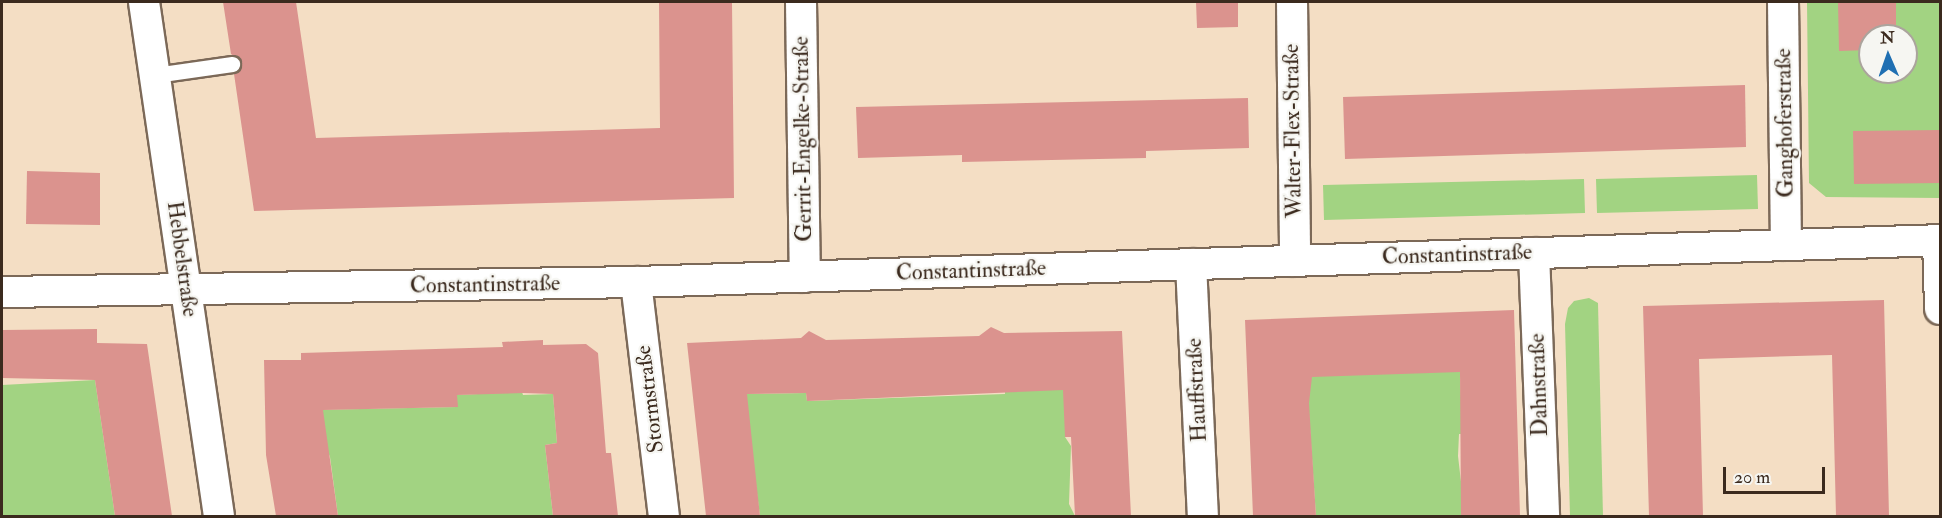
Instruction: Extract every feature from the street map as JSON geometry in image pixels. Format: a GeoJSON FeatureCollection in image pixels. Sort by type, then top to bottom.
{"type":"FeatureCollection","features":[{"type":"Feature","properties":{"kind":"street","name":"Hebbelstraße"},"geometry":{"type":"LineString","coordinates":[[144,2],[219,516]]}},
{"type":"Feature","properties":{"kind":"street","name":"Gerrit-Engelke-Straße"},"geometry":{"type":"LineString","coordinates":[[801,2],[805,277]]}},
{"type":"Feature","properties":{"kind":"street","name":"Walter-Flex-Straße"},"geometry":{"type":"LineString","coordinates":[[1292,2],[1294,261]]}},
{"type":"Feature","properties":{"kind":"street","name":"Ganghoferstraße"},"geometry":{"type":"LineString","coordinates":[[1783,2],[1786,245]]}},
{"type":"Feature","properties":{"kind":"street","name":"Constantinstraße"},"geometry":{"type":"LineString","coordinates":[[2,292],[187,291],[636,282],[1939,240]]}},
{"type":"Feature","properties":{"kind":"street"},"geometry":{"type":"LineString","coordinates":[[1939,240],[1941,309]]}},
{"type":"Feature","properties":{"kind":"street","name":"Dahnstraße"},"geometry":{"type":"LineString","coordinates":[[1534,253],[1544,516]]}},
{"type":"Feature","properties":{"kind":"street","name":"Hauffstraße"},"geometry":{"type":"LineString","coordinates":[[1191,264],[1203,516]]}},
{"type":"Feature","properties":{"kind":"street","name":"Stormstraße"},"geometry":{"type":"LineString","coordinates":[[636,282],[664,516]]}},
{"type":"Feature","properties":{"kind":"lane"},"geometry":{"type":"LineString","coordinates":[[155,75],[232,64]]}},
{"type":"Feature","properties":{"kind":"green space"},"geometry":{"type":"Polygon","coordinates":[[[1807,2],[1940,2],[1940,198],[1826,197],[1809,183],[1807,2]]]}},
{"type":"Feature","properties":{"kind":"green space"},"geometry":{"type":"Polygon","coordinates":[[[1757,175],[1758,209],[1597,213],[1596,179],[1757,175]]]}},
{"type":"Feature","properties":{"kind":"green space"},"geometry":{"type":"Polygon","coordinates":[[[1584,179],[1585,213],[1324,220],[1323,185],[1584,179]]]}},
{"type":"Feature","properties":{"kind":"green space"},"geometry":{"type":"Polygon","coordinates":[[[1589,298],[1598,303],[1603,516],[1570,516],[1565,324],[1568,308],[1574,301],[1589,298]]]}},
{"type":"Feature","properties":{"kind":"green space"},"geometry":{"type":"Polygon","coordinates":[[[1464,362],[1460,379],[1463,434],[1459,434],[1458,456],[1465,516],[1316,516],[1306,371],[1464,362]]]}},
{"type":"Feature","properties":{"kind":"green space"},"geometry":{"type":"Polygon","coordinates":[[[95,380],[115,516],[2,516],[2,385],[95,380]]]}},
{"type":"Feature","properties":{"kind":"green space"},"geometry":{"type":"Polygon","coordinates":[[[1068,386],[1065,437],[1071,446],[1069,504],[1075,516],[760,516],[744,394],[806,393],[807,401],[1005,394],[1005,391],[1068,386]]]}},
{"type":"Feature","properties":{"kind":"green space"},"geometry":{"type":"Polygon","coordinates":[[[522,392],[523,395],[553,394],[557,443],[545,445],[553,516],[338,516],[330,457],[313,410],[457,407],[457,395],[522,392]]]}},
{"type":"Feature","properties":{"kind":"building"},"geometry":{"type":"Polygon","coordinates":[[[223,2],[296,2],[316,138],[660,128],[659,2],[732,2],[734,198],[254,211],[234,74],[242,62],[231,54],[223,2]]]}},
{"type":"Feature","properties":{"kind":"building"},"geometry":{"type":"Polygon","coordinates":[[[1196,2],[1238,2],[1238,27],[1197,28],[1196,2]]]}},
{"type":"Feature","properties":{"kind":"building"},"geometry":{"type":"Polygon","coordinates":[[[1838,2],[1896,2],[1896,24],[1858,24],[1858,50],[1839,51],[1838,2]]]}},
{"type":"Feature","properties":{"kind":"building"},"geometry":{"type":"Polygon","coordinates":[[[1745,85],[1746,147],[1345,159],[1343,97],[1745,85]]]}},
{"type":"Feature","properties":{"kind":"building"},"geometry":{"type":"Polygon","coordinates":[[[1248,98],[1249,148],[1146,151],[1146,158],[962,162],[962,155],[858,158],[856,107],[1248,98]]]}},
{"type":"Feature","properties":{"kind":"building"},"geometry":{"type":"Polygon","coordinates":[[[1941,130],[1941,183],[1854,184],[1853,131],[1941,130]]]}},
{"type":"Feature","properties":{"kind":"building"},"geometry":{"type":"Polygon","coordinates":[[[27,171],[100,173],[100,225],[26,224],[27,171]]]}},
{"type":"Feature","properties":{"kind":"building"},"geometry":{"type":"Polygon","coordinates":[[[1884,300],[1889,516],[1836,516],[1832,355],[1699,359],[1703,516],[1649,516],[1643,306],[1884,300]]]}},
{"type":"Feature","properties":{"kind":"building"},"geometry":{"type":"Polygon","coordinates":[[[1514,310],[1520,516],[1461,516],[1460,372],[1312,377],[1309,403],[1316,516],[1253,516],[1245,320],[1514,310]]]}},
{"type":"Feature","properties":{"kind":"building"},"geometry":{"type":"Polygon","coordinates":[[[991,327],[1004,333],[1122,331],[1131,516],[1075,516],[1071,437],[1065,437],[1063,390],[807,401],[806,393],[747,394],[760,516],[706,516],[687,343],[801,338],[809,331],[826,340],[979,336],[991,327]]]}},
{"type":"Feature","properties":{"kind":"building"},"geometry":{"type":"Polygon","coordinates":[[[97,329],[97,343],[147,344],[172,516],[115,516],[95,380],[2,378],[2,330],[97,329]]]}},
{"type":"Feature","properties":{"kind":"building"},"geometry":{"type":"Polygon","coordinates":[[[543,340],[543,345],[586,344],[598,353],[606,453],[611,453],[618,516],[553,516],[545,445],[557,443],[553,394],[523,393],[457,395],[458,407],[323,410],[338,516],[276,516],[266,455],[264,360],[301,360],[301,353],[503,347],[502,342],[543,340]]]}}]}
